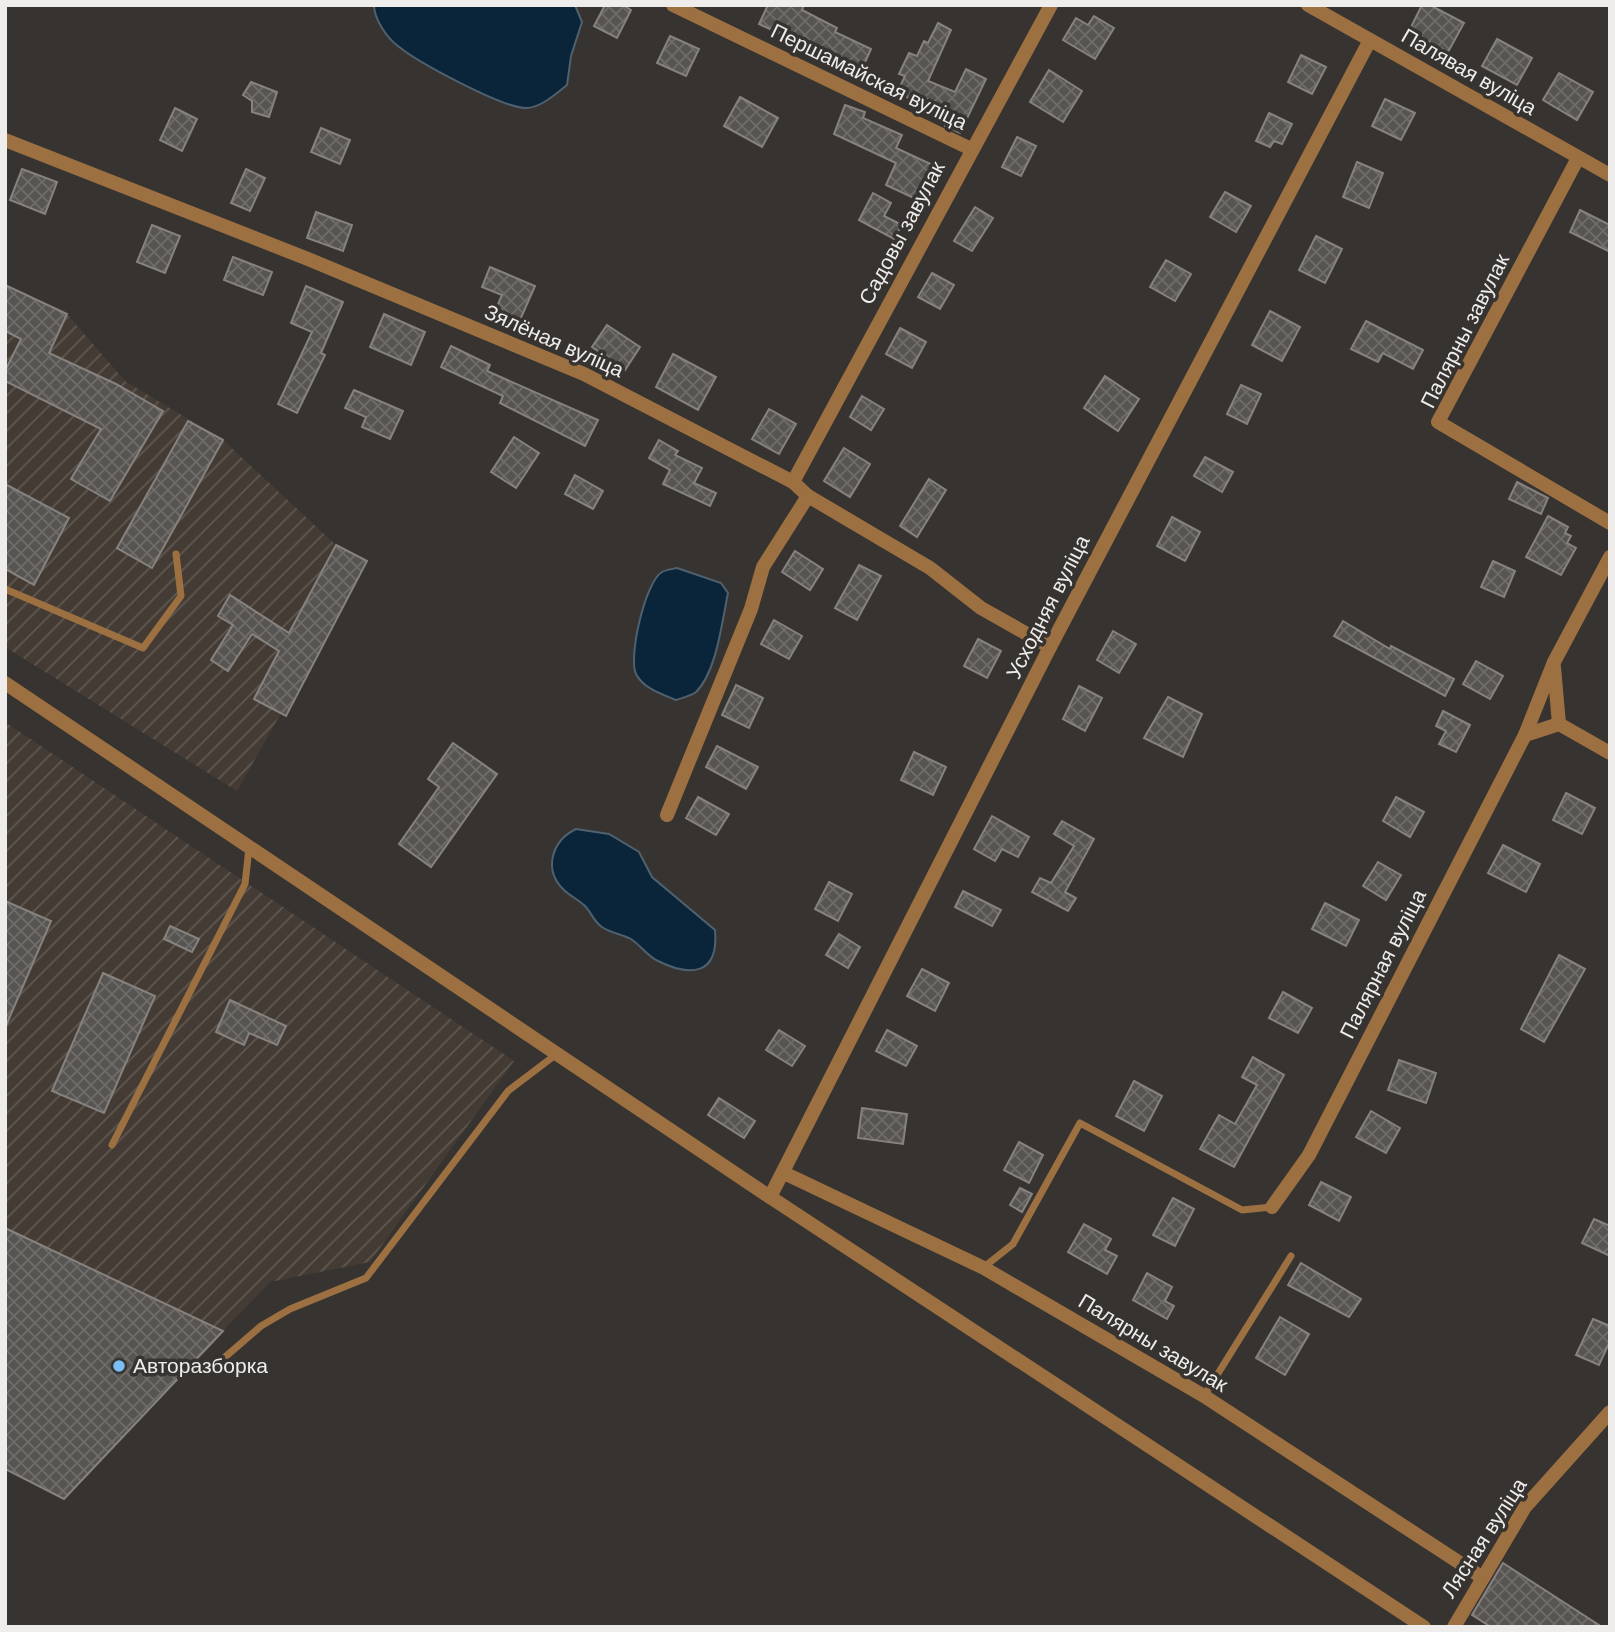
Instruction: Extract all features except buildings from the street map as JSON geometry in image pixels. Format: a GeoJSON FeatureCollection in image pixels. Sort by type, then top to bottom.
{"type":"FeatureCollection","features":[{"type":"Feature","properties":{"kind":"street","name":"Першамайская вуліца"},"geometry":{"type":"LineString","coordinates":[[673,5],[971,149]]}},
{"type":"Feature","properties":{"kind":"street","name":"Садовы завулак"},"geometry":{"type":"LineString","coordinates":[[793,482],[1051,5]]}},
{"type":"Feature","properties":{"kind":"street","name":"Палявая вуліца"},"geometry":{"type":"LineString","coordinates":[[1308,5],[1610,175]]}},
{"type":"Feature","properties":{"kind":"street","name":"Усходняя вуліца"},"geometry":{"type":"LineString","coordinates":[[770,1197],[1050,647],[1370,40]]}},
{"type":"Feature","properties":{"kind":"street","name":"Зялёная вуліца"},"geometry":{"type":"LineString","coordinates":[[5,140],[308,259],[583,374],[793,482],[808,496],[930,568],[981,608],[1050,647]]}},
{"type":"Feature","properties":{"kind":"street","name":"Палярны завулак"},"geometry":{"type":"LineString","coordinates":[[1578,158],[1438,422],[1610,523]]}},
{"type":"Feature","properties":{"kind":"street"},"geometry":{"type":"LineString","coordinates":[[667,815],[751,609],[763,567],[808,496]]}},
{"type":"Feature","properties":{"kind":"street"},"geometry":{"type":"LineString","coordinates":[[1525,735],[1554,662],[1610,557]]}},
{"type":"Feature","properties":{"kind":"street"},"geometry":{"type":"LineString","coordinates":[[1554,662],[1559,724]]}},
{"type":"Feature","properties":{"kind":"street"},"geometry":{"type":"LineString","coordinates":[[5,683],[558,1052],[770,1197],[1424,1627]]}},
{"type":"Feature","properties":{"kind":"street"},"geometry":{"type":"LineString","coordinates":[[1525,735],[1559,724],[1610,753]]}},
{"type":"Feature","properties":{"kind":"street","name":"Палярная вуліца"},"geometry":{"type":"LineString","coordinates":[[1272,1207],[1309,1155],[1525,735]]}},
{"type":"Feature","properties":{"kind":"street","name":"Палярны завулак"},"geometry":{"type":"LineString","coordinates":[[784,1172],[984,1268],[1204,1396],[1483,1578]]}},
{"type":"Feature","properties":{"kind":"street","name":"Лясная вуліца"},"geometry":{"type":"LineString","coordinates":[[1454,1627],[1525,1507],[1610,1412]]}},
{"type":"Feature","properties":{"kind":"lane"},"geometry":{"type":"LineString","coordinates":[[5,589],[144,648],[181,596],[176,554]]}},
{"type":"Feature","properties":{"kind":"lane"},"geometry":{"type":"LineString","coordinates":[[112,1145],[245,884],[249,847]]}},
{"type":"Feature","properties":{"kind":"lane"},"geometry":{"type":"LineString","coordinates":[[198,1370],[210,1370],[261,1326],[290,1309],[366,1278],[508,1091],[558,1052]]}},
{"type":"Feature","properties":{"kind":"lane"},"geometry":{"type":"LineString","coordinates":[[984,1268],[1013,1244],[1080,1123],[1242,1210],[1272,1207]]}},
{"type":"Feature","properties":{"kind":"lane"},"geometry":{"type":"LineString","coordinates":[[1204,1396],[1292,1256]]}},
{"type":"Feature","properties":{"kind":"shaded area"},"geometry":{"type":"Polygon","coordinates":[[[5,285],[67,314],[125,381],[223,440],[336,545],[367,561],[237,791],[5,647],[5,285]]]}},
{"type":"Feature","properties":{"kind":"shaded area"},"geometry":{"type":"Polygon","coordinates":[[[5,722],[514,1061],[370,1262],[270,1282],[223,1331],[5,1228],[5,722]]]}},
{"type":"Feature","properties":{"kind":"water"},"geometry":{"type":"Polygon","coordinates":[[[374,5],[575,5],[582,22],[571,56],[567,85],[547,100],[530,108],[513,106],[498,100],[440,72],[398,46],[382,28],[374,5]]]}},
{"type":"Feature","properties":{"kind":"water"},"geometry":{"type":"Polygon","coordinates":[[[677,568],[721,583],[728,593],[718,645],[709,672],[696,692],[676,700],[653,690],[639,679],[634,665],[634,653],[644,604],[650,590],[662,572],[677,568]]]}},
{"type":"Feature","properties":{"kind":"water"},"geometry":{"type":"Polygon","coordinates":[[[576,829],[609,834],[639,852],[652,877],[715,930],[715,945],[707,964],[700,969],[691,970],[669,966],[656,960],[631,939],[599,925],[585,906],[564,890],[553,873],[553,856],[561,840],[576,829]]]}},
{"type":"Feature","properties":{"kind":"place","name":"Авторазборка"},"geometry":{"type":"Point","coordinates":[119,1366]}}]}
